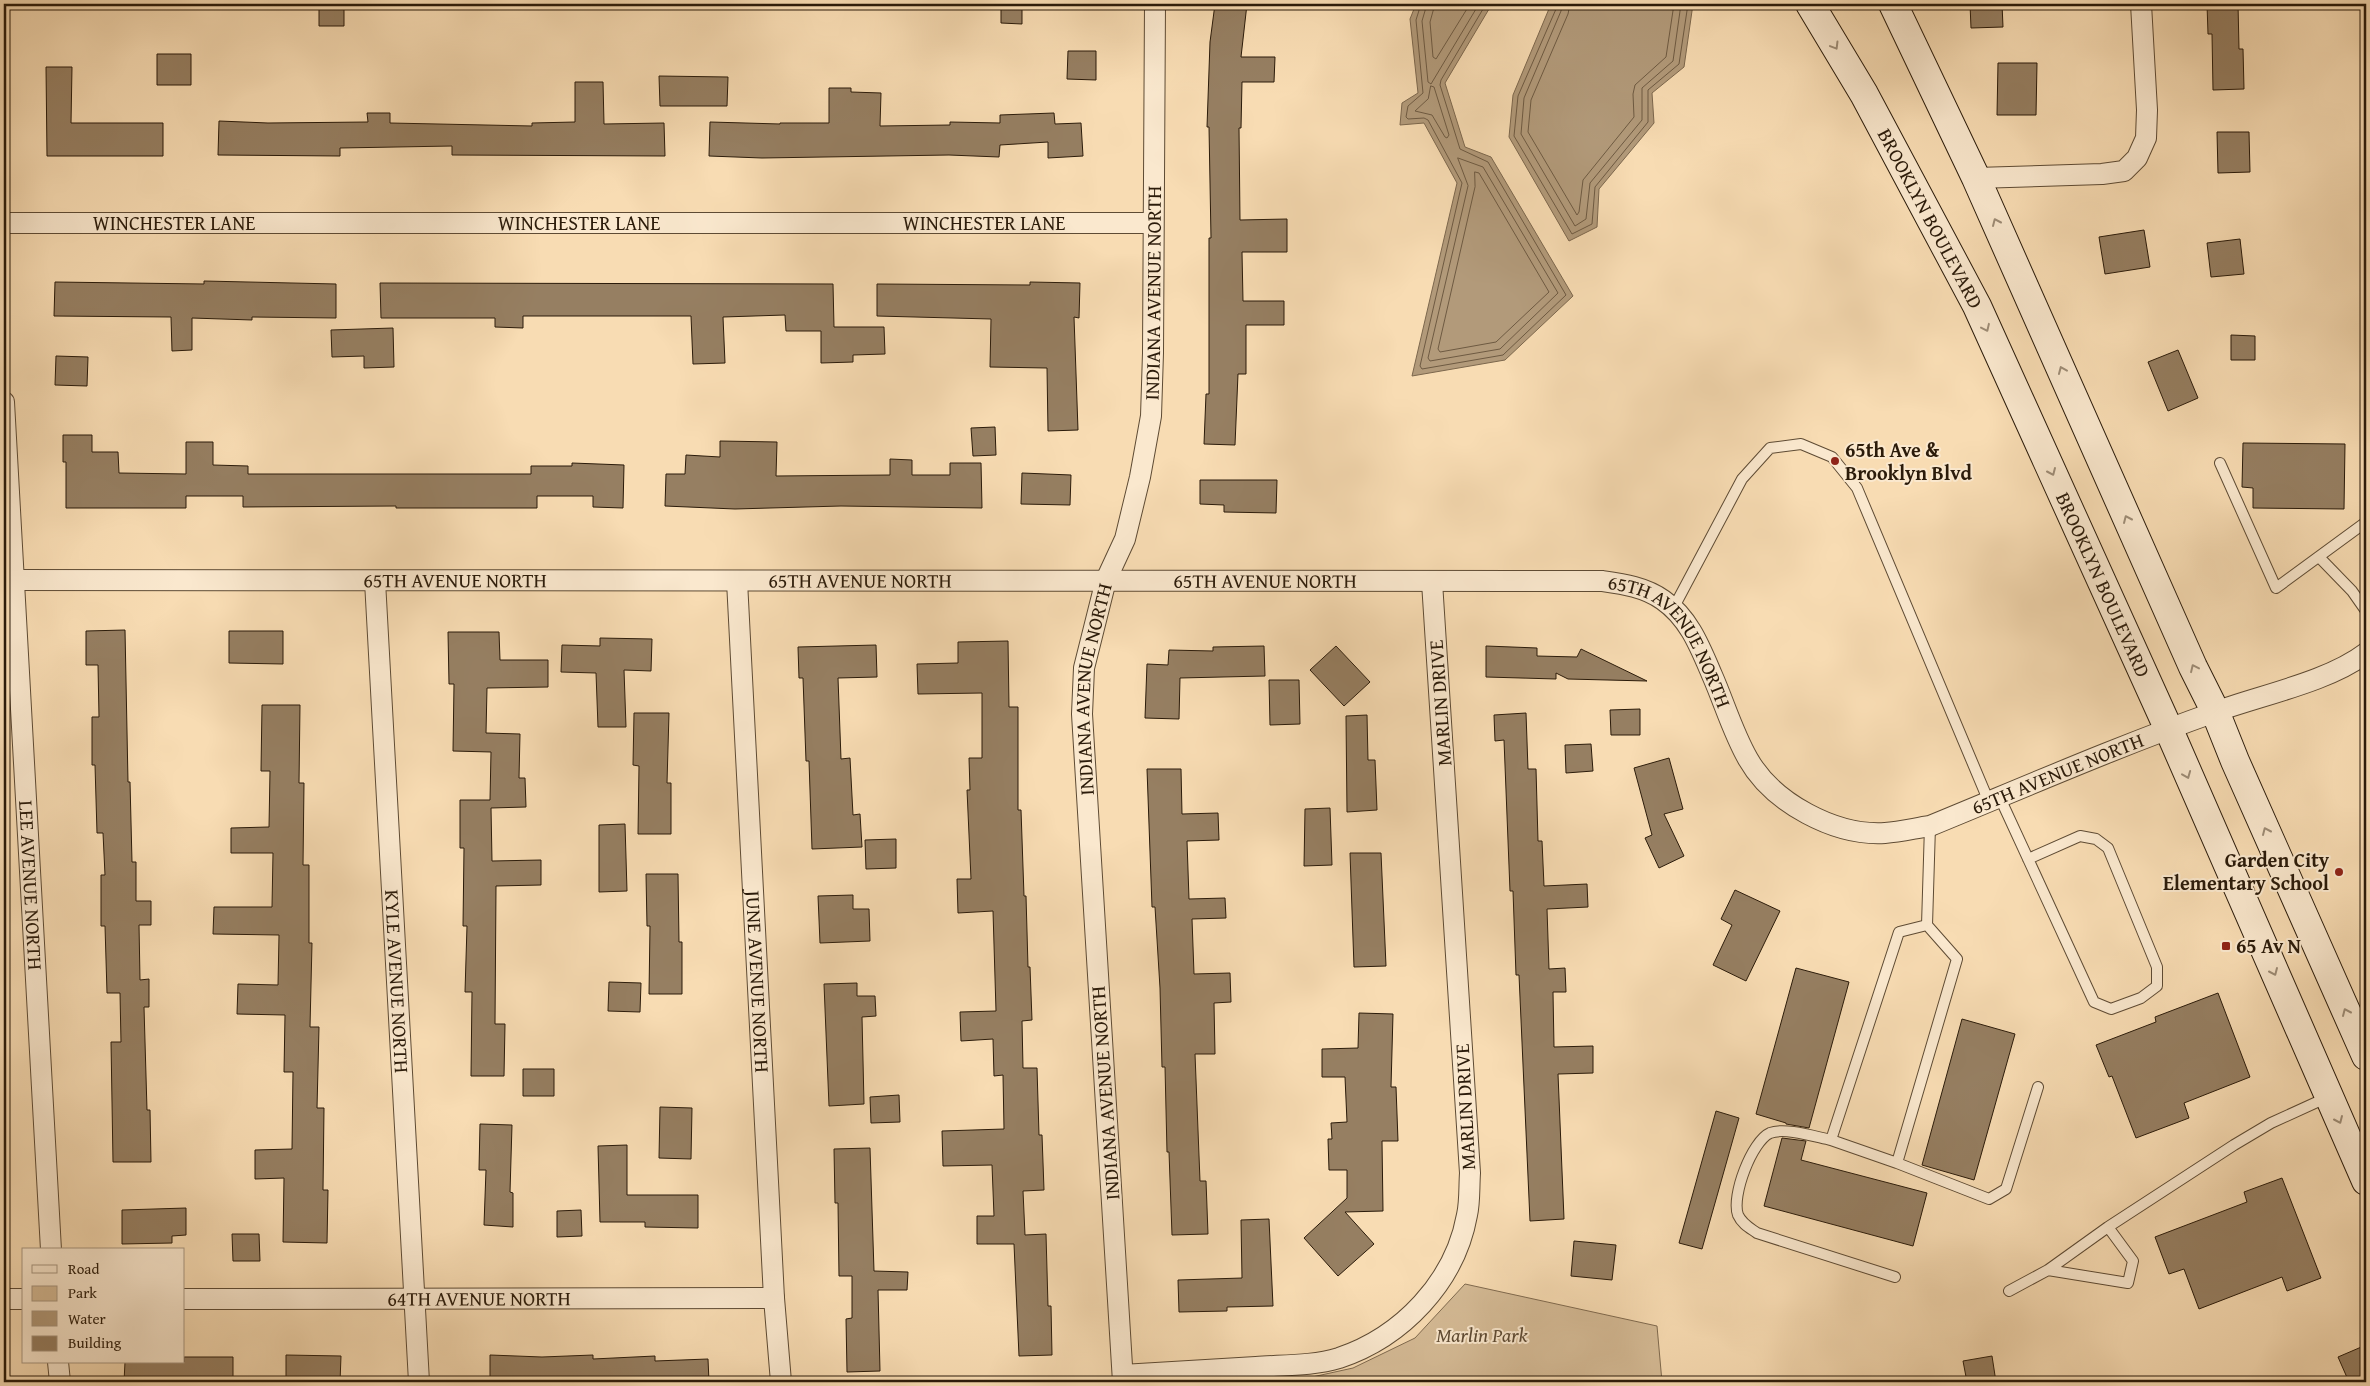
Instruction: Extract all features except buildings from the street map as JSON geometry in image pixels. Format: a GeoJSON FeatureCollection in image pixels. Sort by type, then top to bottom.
{"type":"FeatureCollection","features":[{"type":"Feature","properties":{"kind":"main road","name":"BROOKLYN BOULEVARD"},"geometry":{"type":"LineString","coordinates":[[1810,4],[1868,102],[1977,306],[2169,730],[2366,1181]]}},
{"type":"Feature","properties":{"kind":"main road"},"geometry":{"type":"LineString","coordinates":[[1893,4],[1976,178],[2189,658],[2215,711],[2235,762],[2366,1056]]}},
{"type":"Feature","properties":{"kind":"street","name":"INDIANA AVENUE NORTH"},"geometry":{"type":"LineString","coordinates":[[1123,1379],[1082,714],[1084,668],[1106,580],[1125,538],[1140,477],[1151,416],[1155,4]]}},
{"type":"Feature","properties":{"kind":"street"},"geometry":{"type":"LineString","coordinates":[[1976,178],[2094,174],[2124,171],[2137,158],[2146,138],[2148,110],[2141,4]]}},
{"type":"Feature","properties":{"kind":"street","name":"WINCHESTER LANE"},"geometry":{"type":"LineString","coordinates":[[4,222],[1153,223]]}},
{"type":"Feature","properties":{"kind":"street","name":"LEE AVENUE NORTH"},"geometry":{"type":"LineString","coordinates":[[4,402],[9,580],[50,1248]]}},
{"type":"Feature","properties":{"kind":"street","name":"65TH AVENUE NORTH"},"geometry":{"type":"LineString","coordinates":[[9,580],[1602,581],[1632,586],[1663,600],[1687,622],[1702,652],[1748,760],[1773,789],[1804,812],[1843,829],[1885,833],[1930,826],[2215,711],[2298,684],[2354,662],[2366,653]]}},
{"type":"Feature","properties":{"kind":"street","name":"KYLE AVENUE NORTH"},"geometry":{"type":"LineString","coordinates":[[375,581],[419,1382]]}},
{"type":"Feature","properties":{"kind":"street","name":"JUNE AVENUE NORTH"},"geometry":{"type":"LineString","coordinates":[[737,581],[780,1382]]}},
{"type":"Feature","properties":{"kind":"street","name":"MARLIN DRIVE"},"geometry":{"type":"LineString","coordinates":[[1123,1379],[1296,1364],[1337,1358],[1374,1343],[1409,1318],[1435,1288],[1457,1253],[1468,1215],[1470,1173],[1432,582]]}},
{"type":"Feature","properties":{"kind":"street","name":"64TH AVENUE NORTH"},"geometry":{"type":"LineString","coordinates":[[185,1299],[774,1298]]}},
{"type":"Feature","properties":{"kind":"street"},"geometry":{"type":"LineString","coordinates":[[4,1299],[22,1299]]}},
{"type":"Feature","properties":{"kind":"street"},"geometry":{"type":"LineString","coordinates":[[58,1364],[60,1382]]}},
{"type":"Feature","properties":{"kind":"lane"},"geometry":{"type":"LineString","coordinates":[[1673,609],[1742,479],[1770,448],[1801,444],[1832,457],[1857,488],[1994,800],[2028,859],[2094,1002],[2111,1009],[2141,998],[2157,986],[2157,967],[2108,848],[2096,839],[2080,836],[2028,859]]}},
{"type":"Feature","properties":{"kind":"lane"},"geometry":{"type":"LineString","coordinates":[[2220,463],[2276,588],[2366,522]]}},
{"type":"Feature","properties":{"kind":"lane"},"geometry":{"type":"LineString","coordinates":[[2319,556],[2352,591],[2366,611]]}},
{"type":"Feature","properties":{"kind":"lane"},"geometry":{"type":"LineString","coordinates":[[1897,1163],[1957,959],[1927,925],[1930,826]]}},
{"type":"Feature","properties":{"kind":"lane"},"geometry":{"type":"LineString","coordinates":[[1831,1140],[1899,932],[1927,925]]}},
{"type":"Feature","properties":{"kind":"lane"},"geometry":{"type":"LineString","coordinates":[[1895,1277],[1757,1233],[1745,1225],[1738,1215],[1736,1203],[1745,1169],[1754,1147],[1763,1137],[1773,1132],[1798,1133],[1831,1140],[1897,1163],[1989,1199],[2006,1189],[2038,1087]]}},
{"type":"Feature","properties":{"kind":"lane"},"geometry":{"type":"LineString","coordinates":[[2009,1291],[2048,1270],[2108,1227],[2271,1123],[2328,1096]]}},
{"type":"Feature","properties":{"kind":"lane"},"geometry":{"type":"LineString","coordinates":[[2048,1270],[2128,1283],[2133,1261],[2108,1227]]}},
{"type":"Feature","properties":{"kind":"green space","name":"Marlin Park"},"geometry":{"type":"Polygon","coordinates":[[[1465,1284],[1657,1326],[1662,1382],[1303,1382],[1303,1379],[1353,1368],[1415,1338],[1465,1284]]]}},
{"type":"Feature","properties":{"kind":"water"},"geometry":{"type":"Polygon","coordinates":[[[1416,4],[1492,4],[1445,83],[1465,147],[1491,157],[1573,296],[1505,360],[1412,376],[1457,183],[1424,123],[1400,125],[1402,103],[1418,93],[1410,19],[1416,4]]]}},
{"type":"Feature","properties":{"kind":"water"},"geometry":{"type":"Polygon","coordinates":[[[1551,4],[1693,4],[1684,67],[1652,93],[1654,123],[1599,189],[1597,227],[1569,241],[1509,137],[1513,95],[1551,4]]]}},
{"type":"Feature","properties":{"kind":"place","name":"65th Ave & Brooklyn Blvd"},"geometry":{"type":"Point","coordinates":[1835,461]}},
{"type":"Feature","properties":{"kind":"place","name":"Garden City Elementary School"},"geometry":{"type":"Point","coordinates":[2339,872]}},
{"type":"Feature","properties":{"kind":"place","name":"65 Av N"},"geometry":{"type":"Point","coordinates":[2226,946]}}]}
